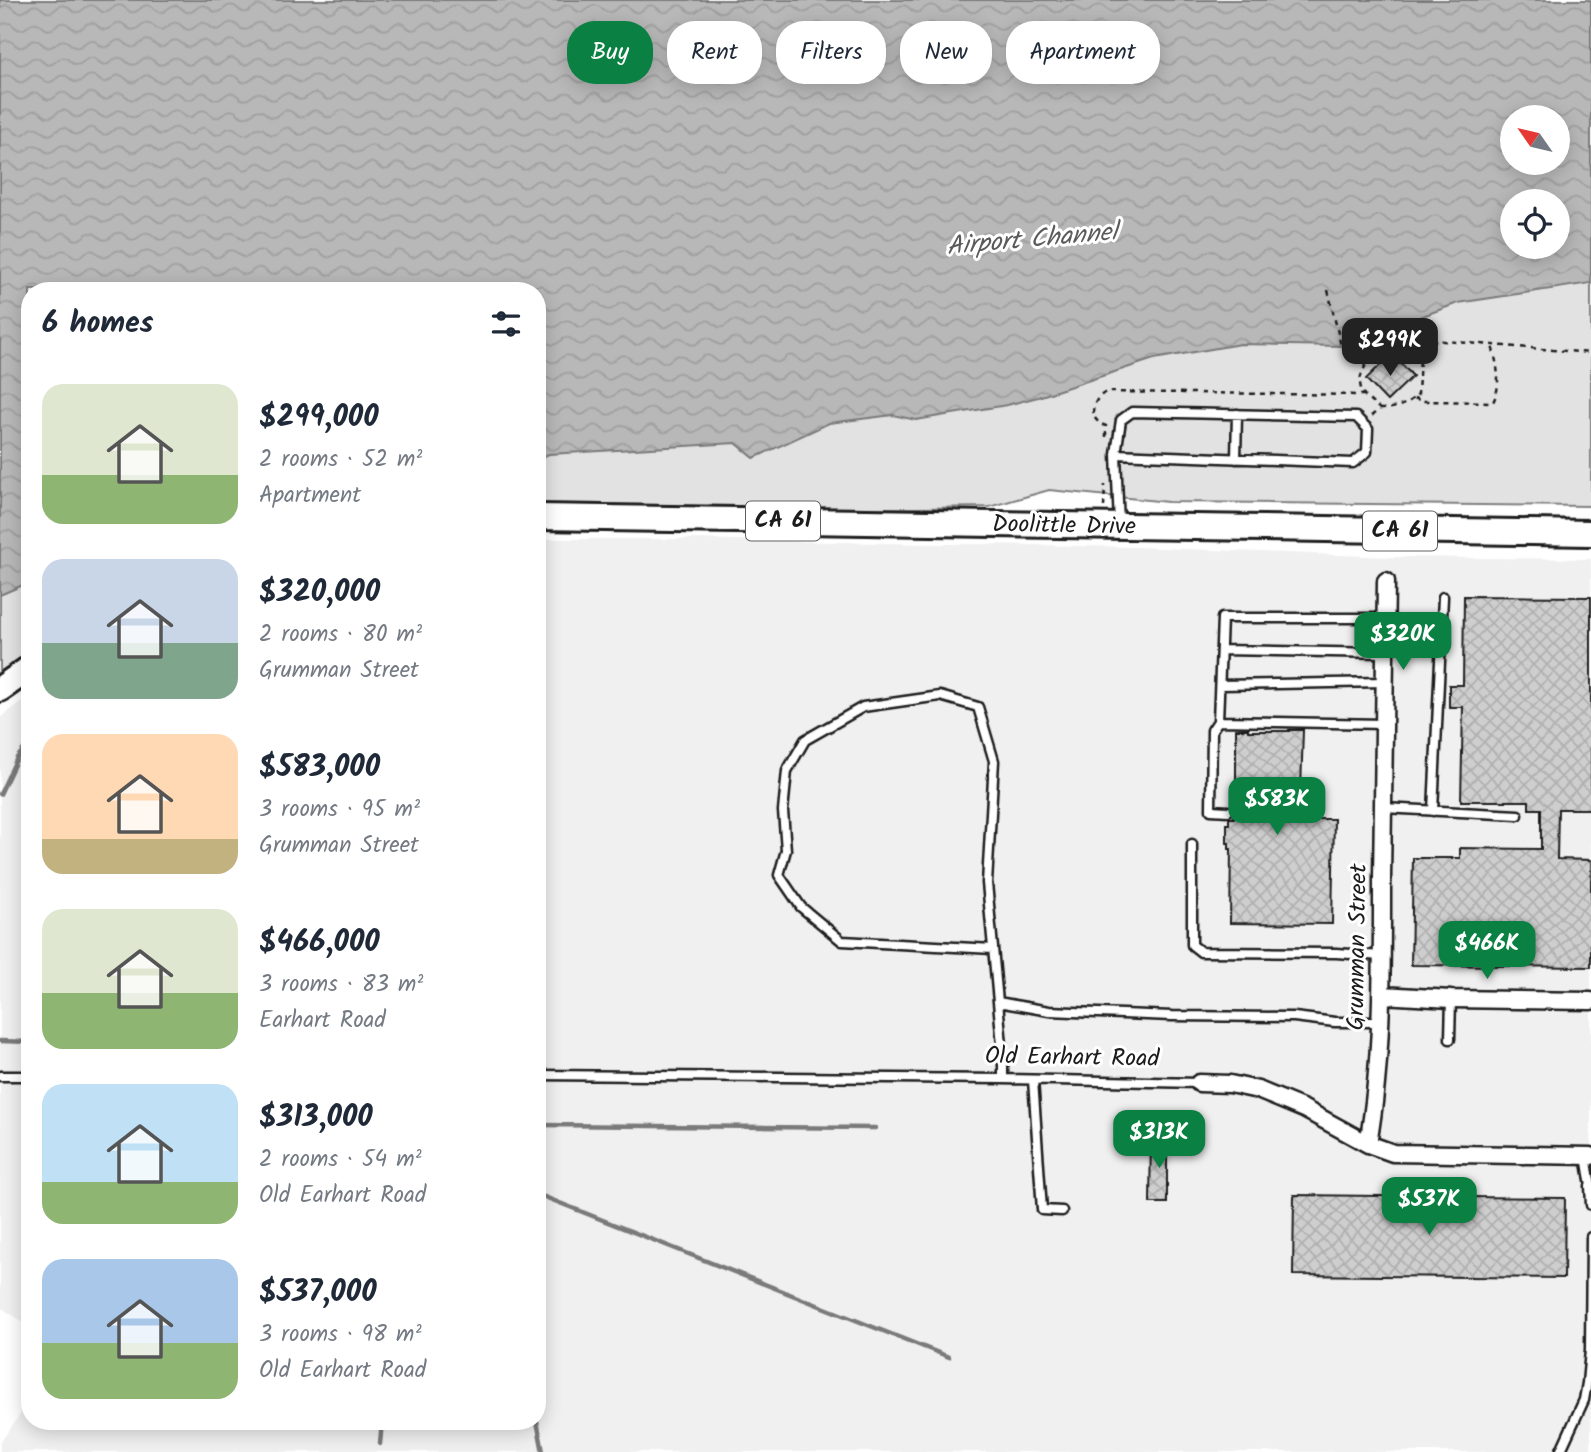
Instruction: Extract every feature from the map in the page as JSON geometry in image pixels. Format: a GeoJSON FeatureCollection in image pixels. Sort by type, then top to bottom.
{"type":"FeatureCollection","features":[{"type":"Feature","properties":{"kind":"main road","name":"Doolittle Drive"},"geometry":{"type":"LineString","coordinates":[[546,517],[1591,533]]}},
{"type":"Feature","properties":{"kind":"main road"},"geometry":{"type":"LineString","coordinates":[[0,689],[21,674]]}},
{"type":"Feature","properties":{"kind":"street","name":"Grumman Street"},"geometry":{"type":"LineString","coordinates":[[1368,1144],[1382,995],[1384,653],[1387,581]]}},
{"type":"Feature","properties":{"kind":"street"},"geometry":{"type":"LineString","coordinates":[[1382,995],[1591,1001]]}},
{"type":"Feature","properties":{"kind":"street","name":"Old Earhart Road"},"geometry":{"type":"LineString","coordinates":[[1199,1083],[1230,1084],[1258,1090],[1304,1109],[1368,1144],[1394,1153],[1588,1156]]}},
{"type":"Feature","properties":{"kind":"lane"},"geometry":{"type":"LineString","coordinates":[[1116,454],[1353,463],[1367,452],[1368,429],[1356,417],[1132,412],[1121,420],[1116,454],[1119,527]]}},
{"type":"Feature","properties":{"kind":"lane"},"geometry":{"type":"LineString","coordinates":[[1236,459],[1237,414]]}},
{"type":"Feature","properties":{"kind":"lane"},"geometry":{"type":"LineString","coordinates":[[1433,811],[1443,597]]}},
{"type":"Feature","properties":{"kind":"lane"},"geometry":{"type":"LineString","coordinates":[[1228,811],[1211,810],[1212,730],[1218,721],[1222,618],[1386,618]]}},
{"type":"Feature","properties":{"kind":"lane"},"geometry":{"type":"LineString","coordinates":[[1221,650],[1384,653]]}},
{"type":"Feature","properties":{"kind":"lane"},"geometry":{"type":"LineString","coordinates":[[1220,685],[1385,682]]}},
{"type":"Feature","properties":{"kind":"lane"},"geometry":{"type":"LineString","coordinates":[[993,949],[842,941],[802,907],[779,875],[786,850],[783,811],[787,771],[805,740],[863,706],[940,695],[978,707],[994,761],[988,883],[1003,1079]]}},
{"type":"Feature","properties":{"kind":"lane"},"geometry":{"type":"LineString","coordinates":[[1218,721],[1384,724]]}},
{"type":"Feature","properties":{"kind":"lane"},"geometry":{"type":"LineString","coordinates":[[1383,808],[1518,815]]}},
{"type":"Feature","properties":{"kind":"lane"},"geometry":{"type":"LineString","coordinates":[[1192,844],[1192,946],[1201,952],[1382,956]]}},
{"type":"Feature","properties":{"kind":"lane"},"geometry":{"type":"LineString","coordinates":[[1450,1039],[1451,999]]}},
{"type":"Feature","properties":{"kind":"lane"},"geometry":{"type":"LineString","coordinates":[[998,1002],[1049,1011],[1294,1017],[1335,1023],[1381,1022]]}},
{"type":"Feature","properties":{"kind":"lane","name":"Old Earhart Road"},"geometry":{"type":"LineString","coordinates":[[546,1075],[1199,1083]]}},
{"type":"Feature","properties":{"kind":"lane"},"geometry":{"type":"LineString","coordinates":[[0,1076],[21,1076]]}},
{"type":"Feature","properties":{"kind":"lane"},"geometry":{"type":"LineString","coordinates":[[1033,1080],[1042,1210],[1062,1210]]}},
{"type":"Feature","properties":{"kind":"lane"},"geometry":{"type":"LineString","coordinates":[[1588,1156],[1591,1205]]}},
{"type":"Feature","properties":{"kind":"lane"},"geometry":{"type":"LineString","coordinates":[[1560,1452],[1584,1400],[1587,1383],[1591,1237]]}},
{"type":"Feature","properties":{"kind":"path"},"geometry":{"type":"LineString","coordinates":[[1328,290],[1341,346]]}},
{"type":"Feature","properties":{"kind":"path"},"geometry":{"type":"LineString","coordinates":[[1421,339],[1418,394],[1397,408],[1380,408],[1371,403],[1359,386],[1365,367],[1373,354],[1383,346],[1408,338],[1421,339],[1492,345],[1591,353]]}},
{"type":"Feature","properties":{"kind":"path"},"geometry":{"type":"LineString","coordinates":[[1414,398],[1422,401],[1493,401],[1497,394],[1497,376],[1492,345]]}},
{"type":"Feature","properties":{"kind":"path"},"geometry":{"type":"LineString","coordinates":[[1363,423],[1380,408]]}},
{"type":"Feature","properties":{"kind":"shaded area"},"geometry":{"type":"Polygon","coordinates":[[[0,0],[1591,0],[1591,506],[1168,502],[1049,490],[989,507],[844,509],[546,506],[546,282],[21,282],[21,659],[0,672],[0,0]]]}},
{"type":"Feature","properties":{"kind":"shaded area"},"geometry":{"type":"Polygon","coordinates":[[[546,539],[982,544],[1390,557],[1591,559],[1591,1452],[0,1452],[0,1443],[21,1413],[21,1430],[546,1430],[546,539]]]}},
{"type":"Feature","properties":{"kind":"shaded area"},"geometry":{"type":"Polygon","coordinates":[[[21,702],[21,1320],[0,1307],[0,718],[21,702]]]}},
{"type":"Feature","properties":{"kind":"water","name":"Airport Channel"},"geometry":{"type":"Polygon","coordinates":[[[0,0],[1591,0],[1591,283],[1458,303],[1341,346],[1240,344],[1154,359],[1007,405],[916,420],[893,415],[829,423],[754,458],[736,443],[546,455],[546,282],[21,282],[21,586],[0,595],[0,0]]]}},
{"type":"Feature","properties":{"kind":"building"},"geometry":{"type":"Polygon","coordinates":[[[1392,354],[1413,376],[1387,401],[1366,379],[1392,354]]]}},
{"type":"Feature","properties":{"kind":"building"},"geometry":{"type":"Polygon","coordinates":[[[1464,596],[1591,597],[1591,809],[1558,809],[1557,859],[1591,860],[1591,967],[1411,965],[1413,858],[1460,858],[1460,848],[1541,849],[1541,809],[1529,809],[1529,801],[1461,801],[1463,707],[1449,707],[1449,685],[1463,685],[1464,596]]]}},
{"type":"Feature","properties":{"kind":"building"},"geometry":{"type":"Polygon","coordinates":[[[1236,729],[1303,730],[1302,819],[1334,819],[1332,924],[1230,923],[1231,849],[1227,843],[1227,824],[1229,818],[1234,818],[1236,729]]]}},
{"type":"Feature","properties":{"kind":"building"},"geometry":{"type":"Polygon","coordinates":[[[1151,1136],[1167,1136],[1167,1203],[1150,1203],[1151,1136]]]}},
{"type":"Feature","properties":{"kind":"building"},"geometry":{"type":"Polygon","coordinates":[[[1294,1195],[1565,1198],[1564,1278],[1293,1275],[1294,1195]]]}},
{"type":"Feature","properties":{"kind":"waterway"},"geometry":{"type":"LineString","coordinates":[[0,794],[21,753]]}},
{"type":"Feature","properties":{"kind":"waterway"},"geometry":{"type":"LineString","coordinates":[[0,1041],[21,1042]]}},
{"type":"Feature","properties":{"kind":"waterway"},"geometry":{"type":"LineString","coordinates":[[546,1125],[875,1128]]}},
{"type":"Feature","properties":{"kind":"waterway"},"geometry":{"type":"LineString","coordinates":[[546,1198],[949,1357]]}},
{"type":"Feature","properties":{"kind":"waterway"},"geometry":{"type":"LineString","coordinates":[[380,1444],[381,1430]]}},
{"type":"Feature","properties":{"kind":"waterway"},"geometry":{"type":"LineString","coordinates":[[539,1430],[543,1452]]}}]}
